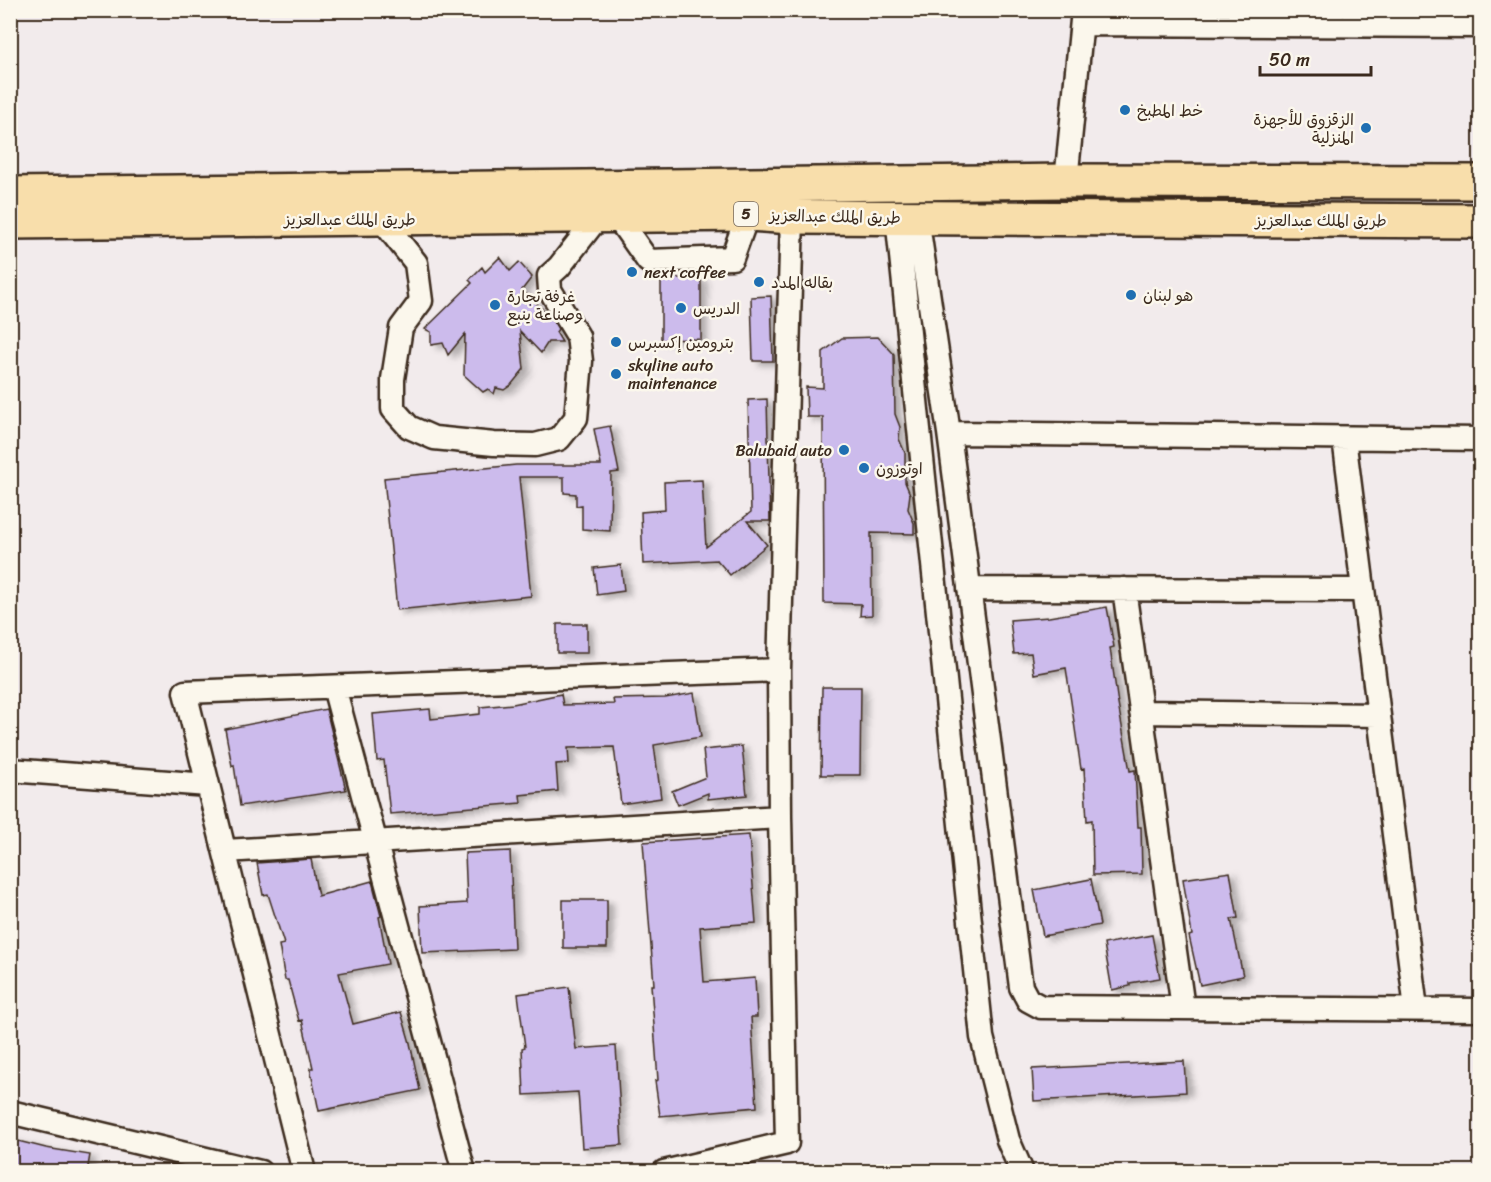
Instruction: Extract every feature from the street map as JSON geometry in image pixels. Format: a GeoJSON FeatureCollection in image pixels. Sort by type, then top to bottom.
{"type":"FeatureCollection","features":[{"type":"Feature","properties":{"kind":"highway","name":"طريق الملك عبدالعزيز"},"geometry":{"type":"LineString","coordinates":[[10,194],[1066,181],[1480,182]]}},
{"type":"Feature","properties":{"kind":"highway","name":"طريق الملك عبدالعزيز"},"geometry":{"type":"LineString","coordinates":[[10,222],[748,214],[792,217],[1480,221]]}},
{"type":"Feature","properties":{"kind":"street"},"geometry":{"type":"LineString","coordinates":[[1066,181],[1083,17],[1353,18],[1480,26]]}},
{"type":"Feature","properties":{"kind":"street"},"geometry":{"type":"LineString","coordinates":[[381,219],[416,263],[421,301],[400,328],[393,379],[393,410],[409,427],[434,438],[494,444],[535,445],[559,439],[576,418],[581,361],[578,336],[550,290],[549,276],[607,217],[648,261],[672,261],[732,258],[748,214]]}},
{"type":"Feature","properties":{"kind":"street"},"geometry":{"type":"LineString","coordinates":[[679,1170],[787,1143],[779,670],[792,217]]}},
{"type":"Feature","properties":{"kind":"street"},"geometry":{"type":"LineString","coordinates":[[907,217],[949,433],[1021,987],[1028,1000],[1041,1007],[1480,1010]]}},
{"type":"Feature","properties":{"kind":"street"},"geometry":{"type":"LineString","coordinates":[[907,217],[982,1038],[1008,1140],[1022,1172]]}},
{"type":"Feature","properties":{"kind":"street"},"geometry":{"type":"LineString","coordinates":[[949,433],[1480,439]]}},
{"type":"Feature","properties":{"kind":"street"},"geometry":{"type":"LineString","coordinates":[[1344,438],[1416,1009]]}},
{"type":"Feature","properties":{"kind":"street"},"geometry":{"type":"LineString","coordinates":[[969,588],[1363,590]]}},
{"type":"Feature","properties":{"kind":"street"},"geometry":{"type":"LineString","coordinates":[[1124,589],[1183,1008]]}},
{"type":"Feature","properties":{"kind":"street"},"geometry":{"type":"LineString","coordinates":[[304,1172],[185,692],[779,670]]}},
{"type":"Feature","properties":{"kind":"street"},"geometry":{"type":"LineString","coordinates":[[334,687],[464,1172]]}},
{"type":"Feature","properties":{"kind":"street"},"geometry":{"type":"LineString","coordinates":[[1141,712],[1378,715]]}},
{"type":"Feature","properties":{"kind":"street"},"geometry":{"type":"LineString","coordinates":[[10,770],[208,785]]}},
{"type":"Feature","properties":{"kind":"street"},"geometry":{"type":"LineString","coordinates":[[225,851],[780,817]]}},
{"type":"Feature","properties":{"kind":"street"},"geometry":{"type":"LineString","coordinates":[[10,1113],[191,1164],[260,1172]]}},
{"type":"Feature","properties":{"kind":"building"},"geometry":{"type":"Polygon","coordinates":[[[500,257],[510,271],[519,262],[532,277],[522,290],[551,317],[562,342],[548,342],[541,353],[520,331],[524,369],[511,385],[504,390],[496,388],[494,394],[488,389],[483,392],[464,375],[465,334],[448,355],[443,343],[431,345],[431,332],[425,329],[472,283],[469,280],[482,267],[485,272],[500,257]]]}},
{"type":"Feature","properties":{"kind":"building","name":"الدريس"},"geometry":{"type":"Polygon","coordinates":[[[661,278],[701,278],[701,339],[661,340],[661,278]]]}},
{"type":"Feature","properties":{"kind":"building"},"geometry":{"type":"Polygon","coordinates":[[[771,296],[773,361],[753,361],[751,297],[771,296]]]}},
{"type":"Feature","properties":{"kind":"building","name":"اوتوزون"},"geometry":{"type":"Polygon","coordinates":[[[878,337],[894,354],[895,414],[900,427],[899,439],[905,453],[905,482],[910,494],[908,509],[914,523],[914,534],[871,533],[872,615],[860,616],[861,604],[824,603],[823,417],[807,417],[806,387],[823,388],[823,352],[842,338],[878,337]]]}},
{"type":"Feature","properties":{"kind":"building"},"geometry":{"type":"Polygon","coordinates":[[[767,399],[770,521],[747,521],[767,545],[730,575],[717,560],[643,564],[641,512],[665,510],[664,482],[702,480],[706,547],[751,512],[748,400],[767,399]]]}},
{"type":"Feature","properties":{"kind":"building"},"geometry":{"type":"Polygon","coordinates":[[[610,426],[619,472],[611,473],[610,531],[582,529],[582,505],[576,506],[576,494],[564,493],[564,477],[519,477],[531,596],[397,610],[384,478],[516,465],[601,465],[594,429],[610,426]]]}},
{"type":"Feature","properties":{"kind":"building"},"geometry":{"type":"Polygon","coordinates":[[[621,565],[624,591],[597,595],[594,568],[621,565]]]}},
{"type":"Feature","properties":{"kind":"building"},"geometry":{"type":"Polygon","coordinates":[[[1107,607],[1114,647],[1110,648],[1118,704],[1130,771],[1135,770],[1138,827],[1141,827],[1142,874],[1093,875],[1092,820],[1087,821],[1084,768],[1081,769],[1066,668],[1034,674],[1031,653],[1014,654],[1010,620],[1049,617],[1107,607]]]}},
{"type":"Feature","properties":{"kind":"building"},"geometry":{"type":"Polygon","coordinates":[[[557,624],[587,624],[587,653],[557,653],[557,624]]]}},
{"type":"Feature","properties":{"kind":"building"},"geometry":{"type":"Polygon","coordinates":[[[822,687],[861,687],[860,775],[821,775],[822,687]]]}},
{"type":"Feature","properties":{"kind":"building"},"geometry":{"type":"Polygon","coordinates":[[[694,693],[701,737],[654,745],[661,798],[621,804],[614,747],[568,748],[569,763],[556,764],[558,791],[520,795],[521,803],[390,814],[384,760],[377,761],[373,714],[430,709],[431,719],[480,714],[480,707],[513,704],[561,694],[563,705],[614,704],[613,699],[665,698],[694,693]]]}},
{"type":"Feature","properties":{"kind":"building"},"geometry":{"type":"Polygon","coordinates":[[[326,709],[346,790],[240,806],[234,765],[232,766],[225,729],[326,709]]]}},
{"type":"Feature","properties":{"kind":"building"},"geometry":{"type":"Polygon","coordinates":[[[742,746],[747,795],[708,799],[708,793],[678,805],[672,791],[706,777],[703,750],[742,746]]]}},
{"type":"Feature","properties":{"kind":"building"},"geometry":{"type":"Polygon","coordinates":[[[749,835],[756,923],[700,927],[704,982],[755,978],[757,1017],[751,1017],[757,1107],[660,1116],[655,1081],[658,1080],[651,985],[654,985],[643,842],[749,835]]]}},
{"type":"Feature","properties":{"kind":"building"},"geometry":{"type":"Polygon","coordinates":[[[510,851],[514,949],[422,953],[420,906],[467,903],[465,853],[510,851]]]}},
{"type":"Feature","properties":{"kind":"building"},"geometry":{"type":"Polygon","coordinates":[[[311,859],[318,896],[372,881],[381,916],[379,917],[388,964],[339,973],[353,1024],[401,1012],[420,1090],[319,1111],[310,1068],[313,1068],[302,1020],[299,1021],[288,980],[285,980],[279,945],[284,944],[268,894],[263,895],[257,863],[311,859]]]}},
{"type":"Feature","properties":{"kind":"building"},"geometry":{"type":"Polygon","coordinates":[[[1230,872],[1238,918],[1231,919],[1243,976],[1200,985],[1189,936],[1192,935],[1183,879],[1230,872]]]}},
{"type":"Feature","properties":{"kind":"building"},"geometry":{"type":"Polygon","coordinates":[[[1091,879],[1100,925],[1043,936],[1034,890],[1091,879]]]}},
{"type":"Feature","properties":{"kind":"building"},"geometry":{"type":"Polygon","coordinates":[[[563,900],[607,900],[607,948],[563,948],[563,900]]]}},
{"type":"Feature","properties":{"kind":"building"},"geometry":{"type":"Polygon","coordinates":[[[1152,935],[1160,978],[1130,983],[1130,986],[1112,990],[1104,944],[1152,935]]]}},
{"type":"Feature","properties":{"kind":"building"},"geometry":{"type":"Polygon","coordinates":[[[569,987],[576,1049],[616,1046],[622,1145],[582,1148],[578,1092],[524,1095],[522,1048],[525,1047],[518,994],[569,987]]]}},
{"type":"Feature","properties":{"kind":"building"},"geometry":{"type":"Polygon","coordinates":[[[1184,1061],[1186,1092],[1034,1101],[1032,1069],[1184,1061]]]}},
{"type":"Feature","properties":{"kind":"building"},"geometry":{"type":"Polygon","coordinates":[[[10,1139],[90,1155],[87,1172],[10,1172],[10,1139]]]}},
{"type":"Feature","properties":{"kind":"place","name":"خط المطبخ"},"geometry":{"type":"Point","coordinates":[1125,110]}},
{"type":"Feature","properties":{"kind":"place","name":"الزقزوق للأجهزة المنزلية"},"geometry":{"type":"Point","coordinates":[1366,128]}},
{"type":"Feature","properties":{"kind":"place","name":"next coffee"},"geometry":{"type":"Point","coordinates":[632,272]}},
{"type":"Feature","properties":{"kind":"place","name":"بقاله المدد"},"geometry":{"type":"Point","coordinates":[759,282]}},
{"type":"Feature","properties":{"kind":"place","name":"هو لبنان"},"geometry":{"type":"Point","coordinates":[1131,295]}},
{"type":"Feature","properties":{"kind":"place","name":"غرفة تجارة وصناعة ينبع"},"geometry":{"type":"Point","coordinates":[495,305]}},
{"type":"Feature","properties":{"kind":"place","name":"الدريس"},"geometry":{"type":"Point","coordinates":[681,308]}},
{"type":"Feature","properties":{"kind":"place","name":"بترومين إكسبرس"},"geometry":{"type":"Point","coordinates":[616,342]}},
{"type":"Feature","properties":{"kind":"place","name":"skyline auto maintenance"},"geometry":{"type":"Point","coordinates":[616,374]}},
{"type":"Feature","properties":{"kind":"place","name":"Balubaid auto"},"geometry":{"type":"Point","coordinates":[844,450]}},
{"type":"Feature","properties":{"kind":"place","name":"اوتوزون"},"geometry":{"type":"Point","coordinates":[864,468]}}]}
